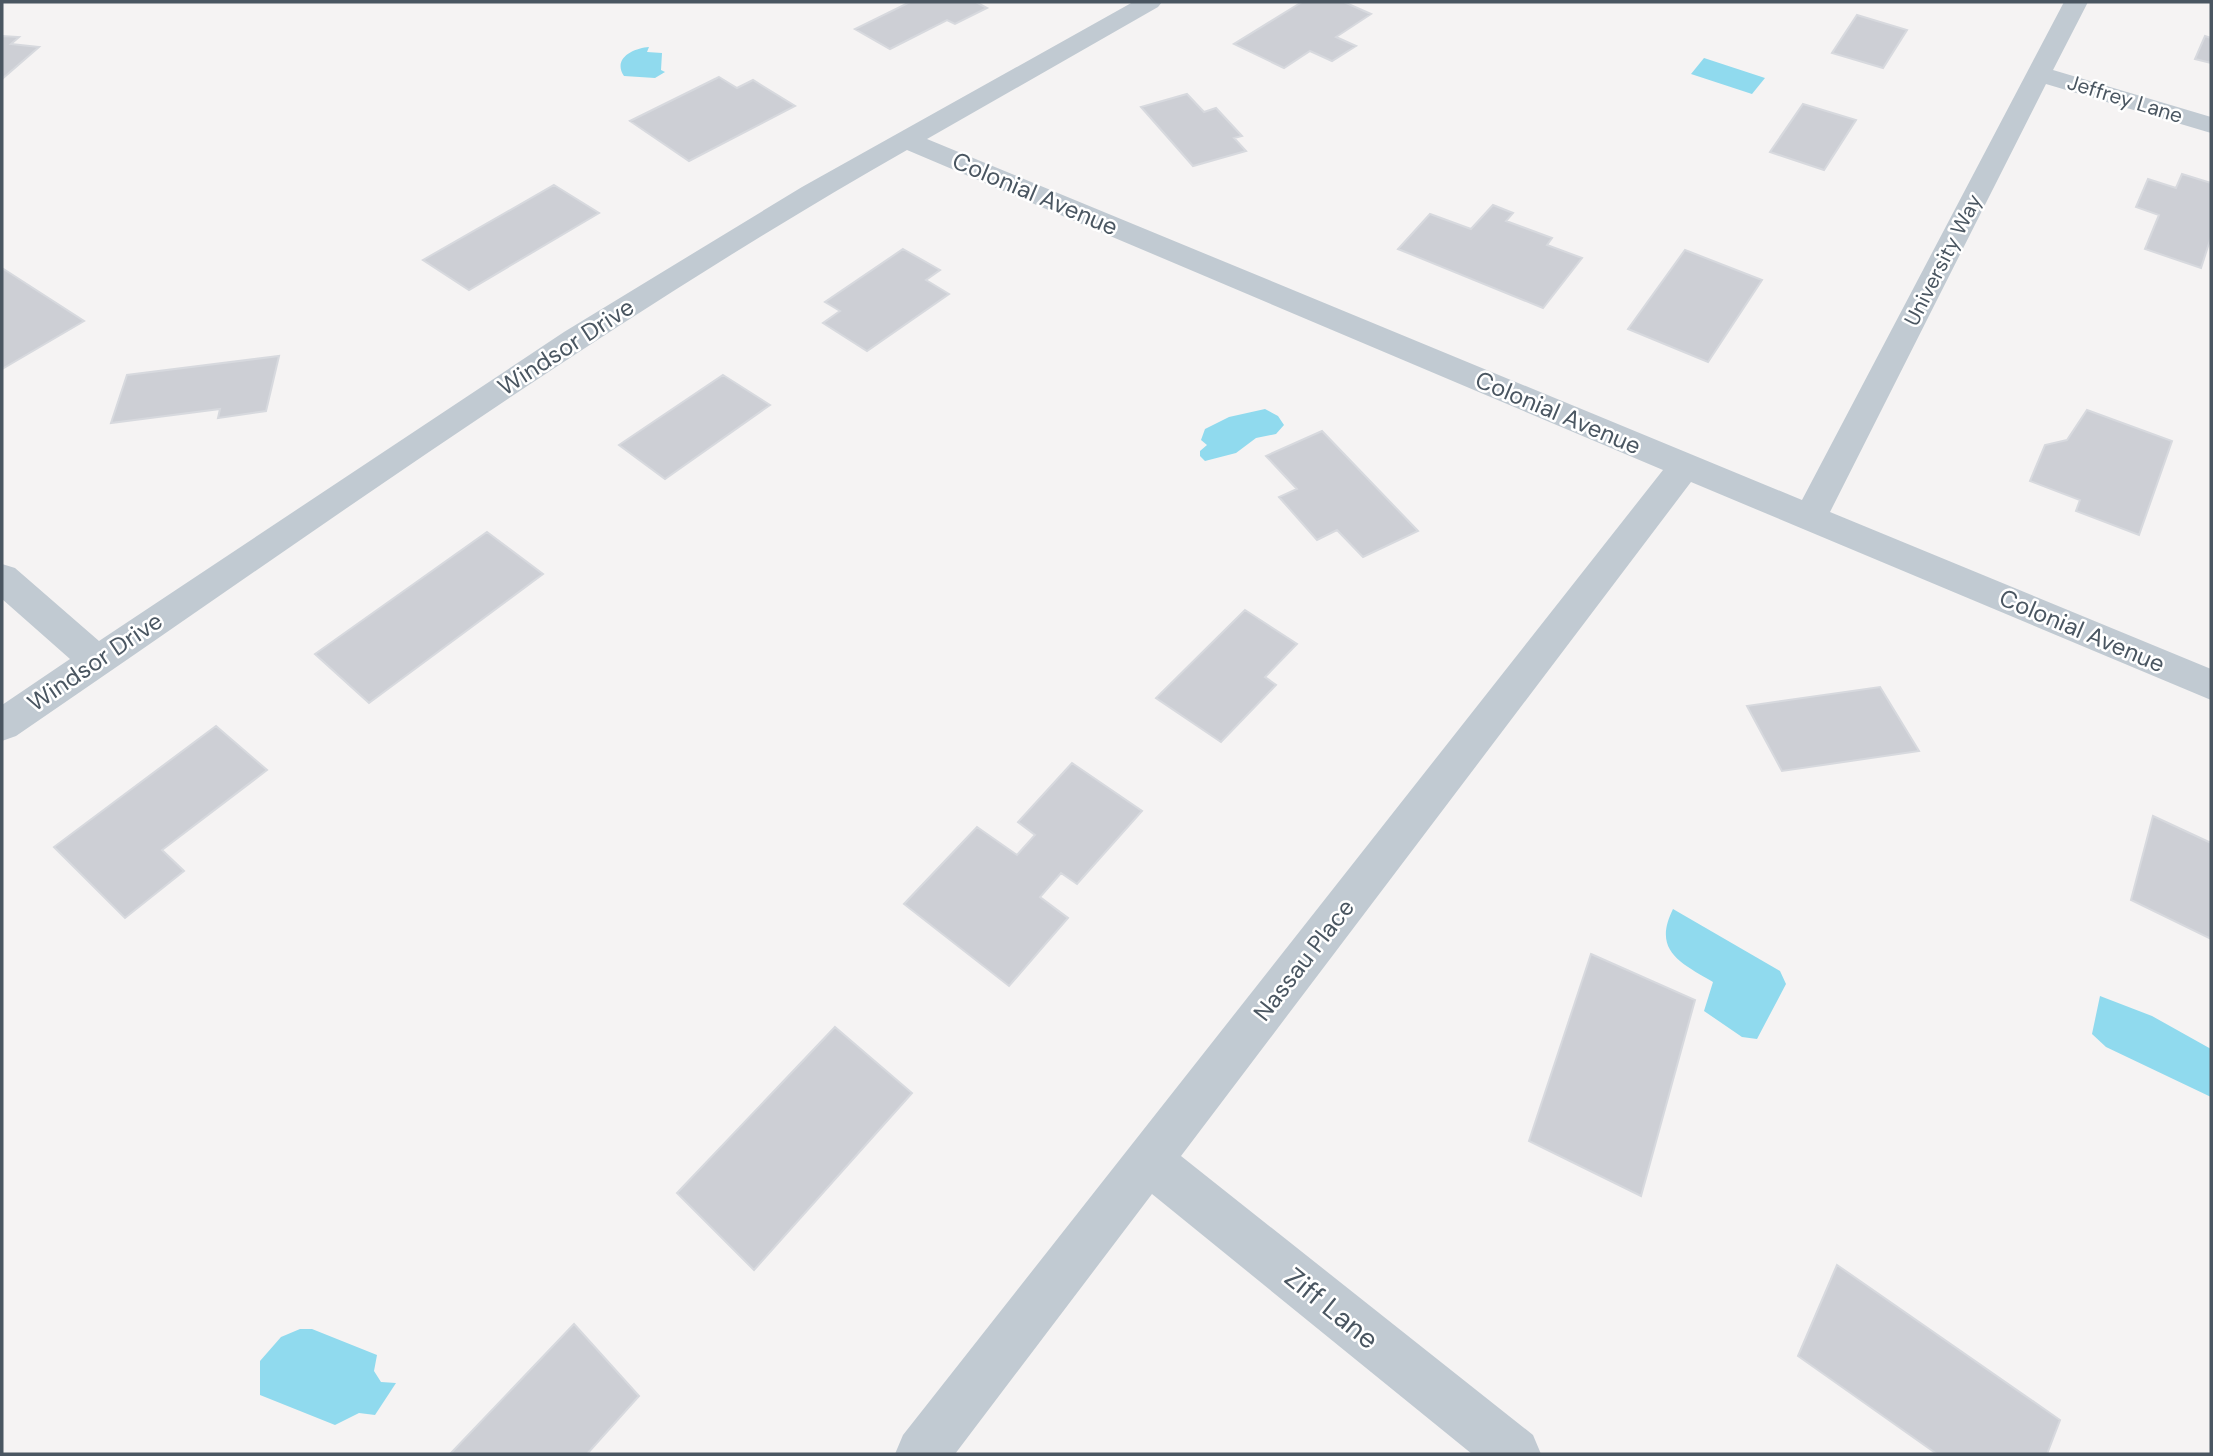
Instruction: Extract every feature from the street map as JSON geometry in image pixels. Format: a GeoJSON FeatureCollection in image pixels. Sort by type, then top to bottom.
{"type":"FeatureCollection","features":[{"type":"Feature","properties":{"kind":"street","name":"Windsor Drive"},"geometry":{"type":"LineString","coordinates":[[2,725],[575,338],[812,193],[1150,2]]}},
{"type":"Feature","properties":{"kind":"street","name":"University Way"},"geometry":{"type":"LineString","coordinates":[[1810,518],[2076,2]]}},
{"type":"Feature","properties":{"kind":"street","name":"Jeffrey Lane"},"geometry":{"type":"LineString","coordinates":[[2039,74],[2211,125]]}},
{"type":"Feature","properties":{"kind":"street","name":"Colonial Avenue"},"geometry":{"type":"LineString","coordinates":[[906,140],[2211,685]]}},
{"type":"Feature","properties":{"kind":"street","name":"Nassau Place"},"geometry":{"type":"LineString","coordinates":[[922,1454],[1685,466]]}},
{"type":"Feature","properties":{"kind":"street"},"geometry":{"type":"LineString","coordinates":[[2,579],[97,661]]}},
{"type":"Feature","properties":{"kind":"street","name":"Ziff Lane"},"geometry":{"type":"LineString","coordinates":[[1149,1161],[1514,1454]]}},
{"type":"Feature","properties":{"kind":"water"},"geometry":{"type":"Polygon","coordinates":[[[649,47],[647,52],[662,53],[661,70],[665,72],[655,78],[624,76],[621,64],[626,55],[649,47]]]}},
{"type":"Feature","properties":{"kind":"water"},"geometry":{"type":"Polygon","coordinates":[[[1704,58],[1765,78],[1752,94],[1691,74],[1704,58]]]}},
{"type":"Feature","properties":{"kind":"water"},"geometry":{"type":"Polygon","coordinates":[[[1265,409],[1278,416],[1284,425],[1276,434],[1256,438],[1236,453],[1205,461],[1200,456],[1200,451],[1207,445],[1201,440],[1205,429],[1229,417],[1265,409]]]}},
{"type":"Feature","properties":{"kind":"water"},"geometry":{"type":"Polygon","coordinates":[[[1673,909],[1780,971],[1786,984],[1757,1039],[1742,1037],[1704,1011],[1713,982],[1681,962],[1668,946],[1667,923],[1673,909]]]}},
{"type":"Feature","properties":{"kind":"water"},"geometry":{"type":"Polygon","coordinates":[[[2100,996],[2152,1016],[2211,1049],[2211,1097],[2106,1047],[2092,1034],[2100,996]]]}},
{"type":"Feature","properties":{"kind":"water"},"geometry":{"type":"Polygon","coordinates":[[[300,1329],[312,1329],[377,1355],[374,1371],[381,1382],[396,1383],[375,1415],[359,1413],[335,1425],[260,1395],[260,1361],[281,1337],[300,1329]]]}},
{"type":"Feature","properties":{"kind":"building"},"geometry":{"type":"Polygon","coordinates":[[[910,2],[976,2],[987,8],[955,24],[947,20],[890,49],[855,29],[910,2]]]}},
{"type":"Feature","properties":{"kind":"building"},"geometry":{"type":"Polygon","coordinates":[[[1302,2],[1344,2],[1371,14],[1336,37],[1356,46],[1332,61],[1310,51],[1284,68],[1234,44],[1302,2]]]}},
{"type":"Feature","properties":{"kind":"building"},"geometry":{"type":"Polygon","coordinates":[[[1857,15],[1907,30],[1883,68],[1832,53],[1857,15]]]}},
{"type":"Feature","properties":{"kind":"building"},"geometry":{"type":"Polygon","coordinates":[[[2,36],[19,37],[11,44],[39,47],[2,79],[2,36]]]}},
{"type":"Feature","properties":{"kind":"building"},"geometry":{"type":"Polygon","coordinates":[[[2205,36],[2211,38],[2211,63],[2195,59],[2205,36]]]}},
{"type":"Feature","properties":{"kind":"building"},"geometry":{"type":"Polygon","coordinates":[[[719,77],[737,88],[753,80],[795,106],[689,161],[630,121],[719,77]]]}},
{"type":"Feature","properties":{"kind":"building"},"geometry":{"type":"Polygon","coordinates":[[[1187,94],[1204,112],[1216,108],[1242,136],[1234,138],[1246,151],[1193,166],[1141,107],[1187,94]]]}},
{"type":"Feature","properties":{"kind":"building"},"geometry":{"type":"Polygon","coordinates":[[[1803,104],[1856,120],[1824,170],[1770,152],[1803,104]]]}},
{"type":"Feature","properties":{"kind":"building"},"geometry":{"type":"Polygon","coordinates":[[[2182,174],[2211,183],[2211,237],[2201,268],[2145,249],[2159,215],[2136,207],[2148,179],[2176,188],[2182,174]]]}},
{"type":"Feature","properties":{"kind":"building"},"geometry":{"type":"Polygon","coordinates":[[[554,185],[599,213],[469,290],[423,260],[554,185]]]}},
{"type":"Feature","properties":{"kind":"building"},"geometry":{"type":"Polygon","coordinates":[[[1493,205],[1513,213],[1506,221],[1552,238],[1547,245],[1582,258],[1543,308],[1398,249],[1430,214],[1471,229],[1493,205]]]}},
{"type":"Feature","properties":{"kind":"building"},"geometry":{"type":"Polygon","coordinates":[[[903,249],[940,270],[926,280],[949,294],[867,351],[823,323],[840,311],[825,302],[903,249]]]}},
{"type":"Feature","properties":{"kind":"building"},"geometry":{"type":"Polygon","coordinates":[[[1685,250],[1762,280],[1708,362],[1628,329],[1685,250]]]}},
{"type":"Feature","properties":{"kind":"building"},"geometry":{"type":"Polygon","coordinates":[[[2,268],[84,321],[2,369],[2,268]]]}},
{"type":"Feature","properties":{"kind":"building"},"geometry":{"type":"Polygon","coordinates":[[[279,356],[266,411],[218,418],[220,409],[111,423],[127,375],[279,356]]]}},
{"type":"Feature","properties":{"kind":"building"},"geometry":{"type":"Polygon","coordinates":[[[723,375],[770,405],[665,479],[619,445],[723,375]]]}},
{"type":"Feature","properties":{"kind":"building"},"geometry":{"type":"Polygon","coordinates":[[[2087,410],[2172,441],[2139,535],[2076,511],[2080,500],[2030,481],[2045,445],[2067,440],[2087,410]]]}},
{"type":"Feature","properties":{"kind":"building"},"geometry":{"type":"Polygon","coordinates":[[[1322,431],[1418,531],[1363,557],[1337,530],[1317,540],[1279,497],[1297,489],[1266,456],[1322,431]]]}},
{"type":"Feature","properties":{"kind":"building"},"geometry":{"type":"Polygon","coordinates":[[[487,532],[543,574],[369,703],[315,654],[487,532]]]}},
{"type":"Feature","properties":{"kind":"building"},"geometry":{"type":"Polygon","coordinates":[[[1245,610],[1297,644],[1265,677],[1276,685],[1221,742],[1156,698],[1245,610]]]}},
{"type":"Feature","properties":{"kind":"building"},"geometry":{"type":"Polygon","coordinates":[[[1880,687],[1919,751],[1782,771],[1747,706],[1880,687]]]}},
{"type":"Feature","properties":{"kind":"building"},"geometry":{"type":"Polygon","coordinates":[[[216,726],[267,770],[162,850],[184,871],[125,918],[54,847],[216,726]]]}},
{"type":"Feature","properties":{"kind":"building"},"geometry":{"type":"Polygon","coordinates":[[[1072,763],[1142,811],[1077,884],[1061,873],[1040,897],[1068,918],[1009,986],[904,904],[977,827],[1017,855],[1035,835],[1018,822],[1072,763]]]}},
{"type":"Feature","properties":{"kind":"building"},"geometry":{"type":"Polygon","coordinates":[[[2153,816],[2211,843],[2211,939],[2131,900],[2153,816]]]}},
{"type":"Feature","properties":{"kind":"building"},"geometry":{"type":"Polygon","coordinates":[[[1591,954],[1695,1000],[1641,1196],[1529,1141],[1591,954]]]}},
{"type":"Feature","properties":{"kind":"building"},"geometry":{"type":"Polygon","coordinates":[[[835,1027],[912,1093],[754,1270],[677,1193],[835,1027]]]}},
{"type":"Feature","properties":{"kind":"building"},"geometry":{"type":"Polygon","coordinates":[[[1837,1265],[2060,1420],[2047,1454],[1937,1454],[1798,1356],[1837,1265]]]}},
{"type":"Feature","properties":{"kind":"building"},"geometry":{"type":"Polygon","coordinates":[[[574,1324],[639,1396],[587,1454],[450,1454],[574,1324]]]}}]}
